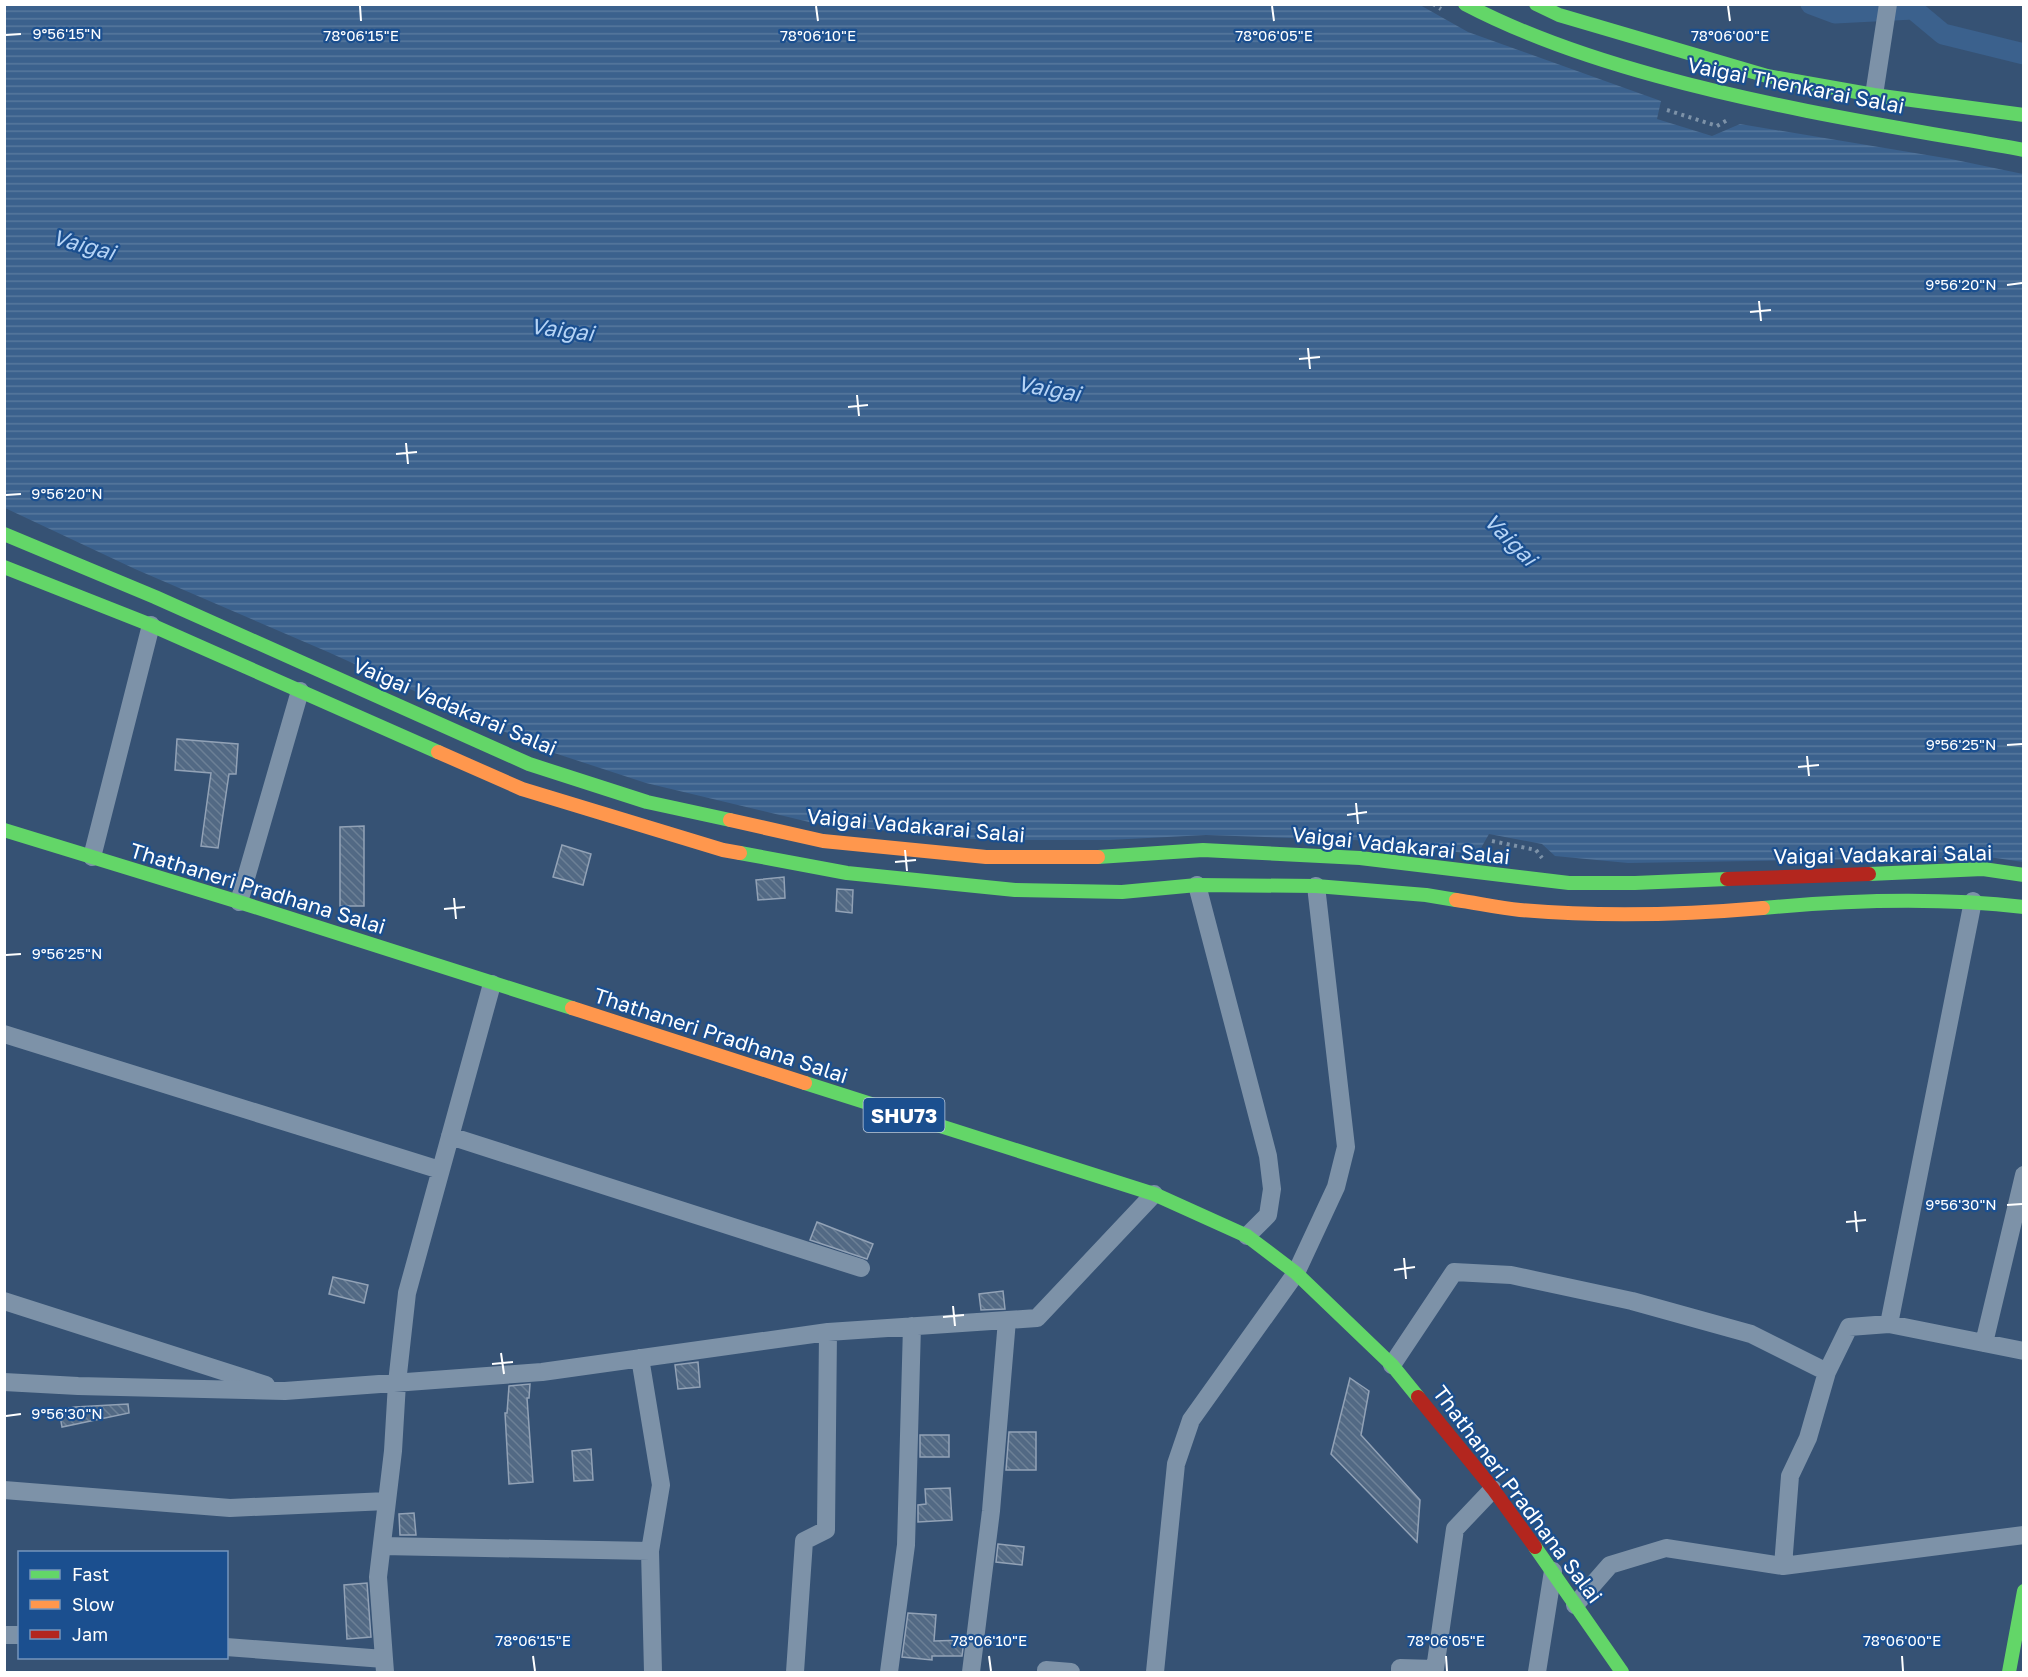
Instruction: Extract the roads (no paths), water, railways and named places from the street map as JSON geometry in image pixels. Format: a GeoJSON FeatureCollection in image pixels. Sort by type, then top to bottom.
{"type":"FeatureCollection","features":[{"type":"Feature","properties":{"kind":"main road","name":"Vaigai Thenkarai Salai"},"geometry":{"type":"LineString","coordinates":[[1465,4],[1491,19],[1584,56],[1730,96],[2024,150]]}},
{"type":"Feature","properties":{"kind":"main road","name":"Vaigai Thenkarai Salai"},"geometry":{"type":"LineString","coordinates":[[1536,4],[1559,15],[1767,76],[1874,95],[2024,115]]}},
{"type":"Feature","properties":{"kind":"main road","name":"Vaigai Vadakarai Salai"},"geometry":{"type":"LineString","coordinates":[[4,534],[155,597],[529,764],[647,802],[823,841],[986,857],[1095,857],[1203,850],[1360,858],[1569,883],[1635,883],[1983,869],[2024,875]]}},
{"type":"Feature","properties":{"kind":"main road"},"geometry":{"type":"LineString","coordinates":[[4,567],[150,625],[522,789],[723,850],[847,873],[1015,890],[1122,892],[1197,885],[1316,886],[1426,895],[1518,910],[1624,915],[1701,914],[1791,905],[1896,900],[1973,901],[2024,907]]}},
{"type":"Feature","properties":{"kind":"main road","name":"Thathaneri Pradhana Salai"},"geometry":{"type":"LineString","coordinates":[[4,830],[239,902],[1154,1194],[1247,1236],[1296,1273],[1392,1365],[1493,1489],[1622,1672]]}},
{"type":"Feature","properties":{"kind":"main road"},"geometry":{"type":"LineString","coordinates":[[2008,1672],[2024,1591]]}},
{"type":"Feature","properties":{"kind":"street"},"geometry":{"type":"LineString","coordinates":[[1874,95],[1887,13]]}},
{"type":"Feature","properties":{"kind":"street"},"geometry":{"type":"LineString","coordinates":[[92,857],[150,625]]}},
{"type":"Feature","properties":{"kind":"street"},"geometry":{"type":"LineString","coordinates":[[239,902],[300,691]]}},
{"type":"Feature","properties":{"kind":"street"},"geometry":{"type":"LineString","coordinates":[[1197,885],[1268,1155],[1272,1190],[1268,1215],[1247,1236]]}},
{"type":"Feature","properties":{"kind":"street"},"geometry":{"type":"LineString","coordinates":[[1155,1672],[1176,1464],[1191,1420],[1296,1273],[1336,1187],[1346,1147],[1316,886]]}},
{"type":"Feature","properties":{"kind":"street"},"geometry":{"type":"LineString","coordinates":[[1889,1324],[1973,901]]}},
{"type":"Feature","properties":{"kind":"street"},"geometry":{"type":"LineString","coordinates":[[228,1647],[385,1666],[378,1577],[393,1450],[397,1383],[407,1293],[492,984]]}},
{"type":"Feature","properties":{"kind":"street"},"geometry":{"type":"LineString","coordinates":[[4,1034],[440,1170]]}},
{"type":"Feature","properties":{"kind":"street"},"geometry":{"type":"LineString","coordinates":[[450,1136],[861,1268]]}},
{"type":"Feature","properties":{"kind":"street"},"geometry":{"type":"LineString","coordinates":[[1984,1343],[2024,1175]]}},
{"type":"Feature","properties":{"kind":"street"},"geometry":{"type":"LineString","coordinates":[[4,1382],[285,1391],[542,1372],[828,1332],[1037,1318],[1154,1194]]}},
{"type":"Feature","properties":{"kind":"street"},"geometry":{"type":"LineString","coordinates":[[1392,1365],[1454,1272],[1510,1275],[1632,1301],[1751,1334],[1827,1372]]}},
{"type":"Feature","properties":{"kind":"street"},"geometry":{"type":"LineString","coordinates":[[4,1301],[285,1391]]}},
{"type":"Feature","properties":{"kind":"street"},"geometry":{"type":"LineString","coordinates":[[971,1672],[991,1511],[1007,1320]]}},
{"type":"Feature","properties":{"kind":"street"},"geometry":{"type":"LineString","coordinates":[[1783,1566],[1790,1476],[1809,1438],[1827,1372],[1849,1327],[1889,1324],[2024,1351]]}},
{"type":"Feature","properties":{"kind":"street"},"geometry":{"type":"LineString","coordinates":[[889,1672],[906,1545],[912,1326]]}},
{"type":"Feature","properties":{"kind":"street"},"geometry":{"type":"LineString","coordinates":[[795,1672],[804,1541],[826,1530],[828,1332]]}},
{"type":"Feature","properties":{"kind":"street"},"geometry":{"type":"LineString","coordinates":[[640,1358],[661,1485],[650,1551],[653,1672]]}},
{"type":"Feature","properties":{"kind":"street"},"geometry":{"type":"LineString","coordinates":[[1400,1672],[1400,1668],[1435,1669],[1455,1529],[1493,1489]]}},
{"type":"Feature","properties":{"kind":"street"},"geometry":{"type":"LineString","coordinates":[[4,1490],[230,1508],[387,1501]]}},
{"type":"Feature","properties":{"kind":"street"},"geometry":{"type":"LineString","coordinates":[[1575,1605],[1610,1566],[1666,1548],[1783,1566],[2024,1535]]}},
{"type":"Feature","properties":{"kind":"street"},"geometry":{"type":"LineString","coordinates":[[382,1546],[650,1551]]}},
{"type":"Feature","properties":{"kind":"street"},"geometry":{"type":"LineString","coordinates":[[1537,1672],[1553,1571]]}},
{"type":"Feature","properties":{"kind":"street"},"geometry":{"type":"LineString","coordinates":[[1046,1672],[1046,1670],[1071,1672]]}},
{"type":"Feature","properties":{"kind":"water","name":"Vaigai"},"geometry":{"type":"Polygon","coordinates":[[[5,5],[1420,5],[1468,32],[1661,101],[1657,119],[1712,136],[1740,124],[1951,159],[2023,174],[2023,862],[1989,857],[1628,863],[1555,856],[1542,844],[1489,834],[1477,855],[1382,841],[1206,835],[1109,840],[993,840],[940,837],[809,822],[646,783],[545,750],[328,652],[135,569],[5,508],[5,5]]]}},
{"type":"Feature","properties":{"kind":"waterway"},"geometry":{"type":"LineString","coordinates":[[1811,4],[1835,13],[1913,9],[1943,34],[2024,54]]}}]}
